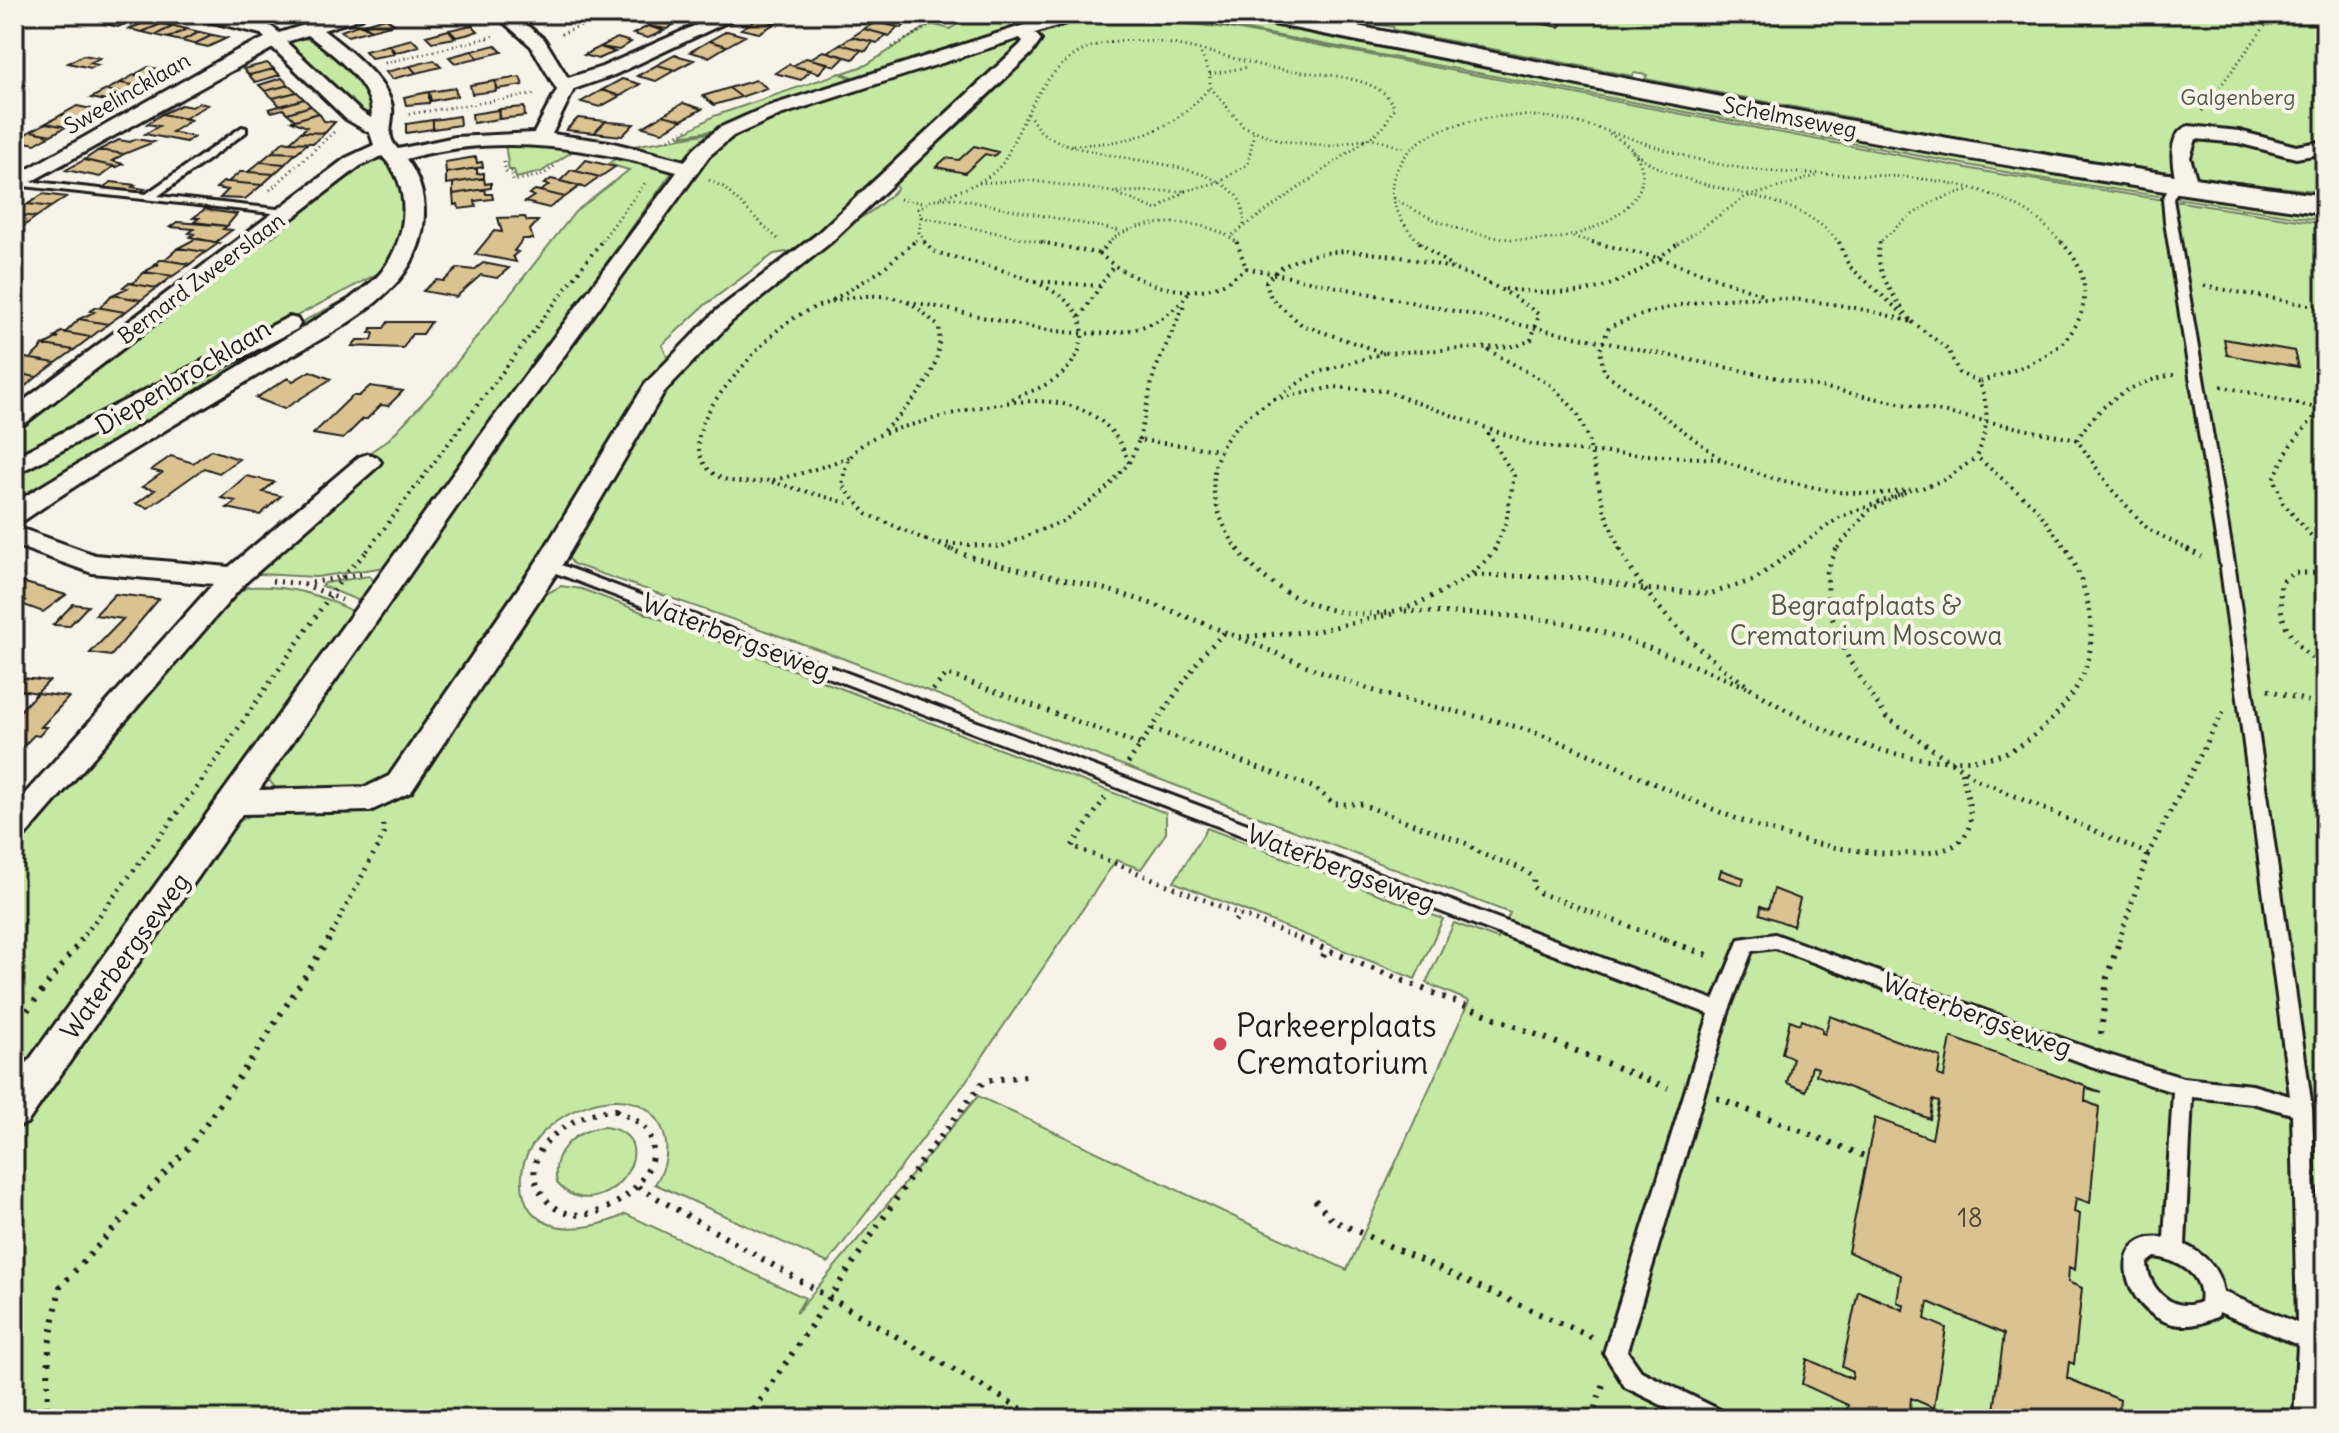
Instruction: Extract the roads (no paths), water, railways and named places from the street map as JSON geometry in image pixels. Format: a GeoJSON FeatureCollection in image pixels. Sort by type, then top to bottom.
{"type":"FeatureCollection","features":[{"type":"Feature","properties":{"kind":"main road","name":"Schelmseweg"},"geometry":{"type":"LineString","coordinates":[[1258,14],[1961,150],[2175,186],[2325,205]]}},
{"type":"Feature","properties":{"kind":"street"},"geometry":{"type":"LineString","coordinates":[[203,14],[267,30],[353,115],[384,138]]}},
{"type":"Feature","properties":{"kind":"street","name":"Sweelincklaan"},"geometry":{"type":"LineString","coordinates":[[16,182],[242,55],[308,28],[356,14]]}},
{"type":"Feature","properties":{"kind":"street"},"geometry":{"type":"LineString","coordinates":[[503,14],[538,43],[565,88]]}},
{"type":"Feature","properties":{"kind":"street"},"geometry":{"type":"LineString","coordinates":[[540,139],[565,88],[735,14]]}},
{"type":"Feature","properties":{"kind":"street","name":"Waterbergseweg"},"geometry":{"type":"LineString","coordinates":[[14,1111],[369,613],[678,166],[752,119],[1027,24],[1076,14]]}},
{"type":"Feature","properties":{"kind":"street"},"geometry":{"type":"LineString","coordinates":[[236,802],[360,800],[381,796],[400,784],[548,565],[654,388],[724,316],[807,252],[1026,49],[1032,40],[1027,24]]}},
{"type":"Feature","properties":{"kind":"street","name":"Diepenbrocklaan"},"geometry":{"type":"LineString","coordinates":[[14,515],[86,467],[344,313],[396,266],[414,224],[416,209],[411,181],[384,138],[383,108],[379,97],[357,70],[308,28]]}},
{"type":"Feature","properties":{"kind":"street"},"geometry":{"type":"LineString","coordinates":[[2175,186],[2186,178],[2180,157],[2189,132],[2239,137],[2296,152],[2325,147]]}},
{"type":"Feature","properties":{"kind":"street","name":"Bernard Zweerslaan"},"geometry":{"type":"LineString","coordinates":[[14,420],[384,138],[468,143],[540,139],[599,146],[678,166]]}},
{"type":"Feature","properties":{"kind":"street","name":"Diepenbrocklaan"},"geometry":{"type":"LineString","coordinates":[[14,467],[339,297],[379,283]]}},
{"type":"Feature","properties":{"kind":"street"},"geometry":{"type":"LineString","coordinates":[[14,827],[235,577],[368,462]]}},
{"type":"Feature","properties":{"kind":"street"},"geometry":{"type":"LineString","coordinates":[[14,535],[92,564],[235,577]]}},
{"type":"Feature","properties":{"kind":"lane"},"geometry":{"type":"LineString","coordinates":[[148,198],[242,130]]}},
{"type":"Feature","properties":{"kind":"lane"},"geometry":{"type":"LineString","coordinates":[[16,182],[286,213]]}},
{"type":"Feature","properties":{"kind":"lane"},"geometry":{"type":"LineString","coordinates":[[2175,186],[2168,199],[2228,569],[2302,1108],[2309,1339],[2305,1419]]}},
{"type":"Feature","properties":{"kind":"lane","name":"Waterbergseweg"},"geometry":{"type":"LineString","coordinates":[[548,565],[1720,1010],[1745,944],[1775,941],[2098,1060],[2183,1087]]}},
{"type":"Feature","properties":{"kind":"lane"},"geometry":{"type":"LineString","coordinates":[[1714,1419],[1633,1379],[1615,1353],[1720,1010]]}},
{"type":"Feature","properties":{"kind":"lane"},"geometry":{"type":"LineString","coordinates":[[2174,1250],[2183,1087],[2252,1094],[2302,1108]]}},
{"type":"Feature","properties":{"kind":"lane"},"geometry":{"type":"LineString","coordinates":[[2152,1247],[2174,1250],[2189,1258],[2208,1277],[2213,1299],[2210,1308],[2203,1313],[2181,1316],[2156,1303],[2137,1281],[2136,1258],[2152,1247]]}},
{"type":"Feature","properties":{"kind":"lane"},"geometry":{"type":"LineString","coordinates":[[2213,1299],[2309,1339]]}},
{"type":"Feature","properties":{"kind":"place","name":"Parkeerplaats Crematorium"},"geometry":{"type":"Point","coordinates":[1220,1044]}},
{"type":"Feature","properties":{"kind":"park label","name":"Galgenberg"},"geometry":{"type":"Point","coordinates":[2238,97]}},
{"type":"Feature","properties":{"kind":"park label","name":"Begraafplaats & Crematorium Moscowa"},"geometry":{"type":"Point","coordinates":[1866,621]}}]}
